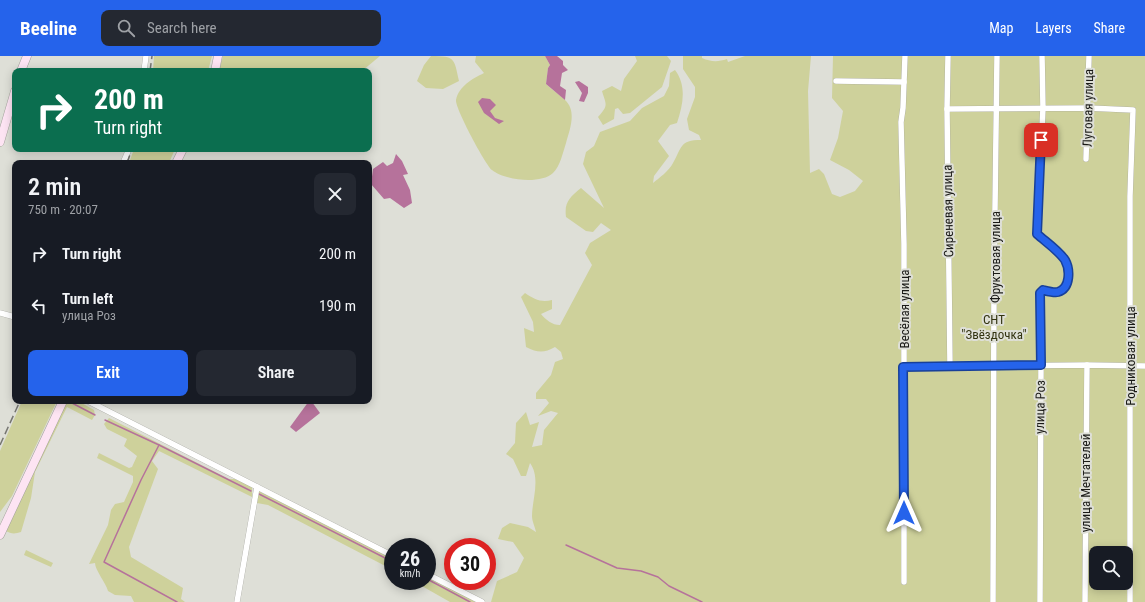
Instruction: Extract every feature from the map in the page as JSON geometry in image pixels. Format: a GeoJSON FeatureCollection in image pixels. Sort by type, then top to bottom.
{"type":"FeatureCollection","features":[{"type":"Feature","properties":{"kind":"main road"},"geometry":{"type":"LineString","coordinates":[[22,68],[27,56]]}},
{"type":"Feature","properties":{"kind":"main road"},"geometry":{"type":"LineString","coordinates":[[216,68],[218,56]]}},
{"type":"Feature","properties":{"kind":"main road"},"geometry":{"type":"LineString","coordinates":[[0,142],[12,101]]}},
{"type":"Feature","properties":{"kind":"main road"},"geometry":{"type":"LineString","coordinates":[[0,535],[62,404]]}},
{"type":"Feature","properties":{"kind":"street"},"geometry":{"type":"LineString","coordinates":[[144,68],[146,56]]}},
{"type":"Feature","properties":{"kind":"street","name":"Весёлая улица"},"geometry":{"type":"LineString","coordinates":[[904,582],[904,244],[901,122],[905,56]]}},
{"type":"Feature","properties":{"kind":"street","name":"Сиреневая улица"},"geometry":{"type":"LineString","coordinates":[[948,56],[946,109],[950,366]]}},
{"type":"Feature","properties":{"kind":"street","name":"Фруктовая улица"},"geometry":{"type":"LineString","coordinates":[[994,602],[997,56]]}},
{"type":"Feature","properties":{"kind":"street","name":"улица Роз"},"geometry":{"type":"LineString","coordinates":[[1040,602],[1040,293],[1043,290],[1058,292],[1063,289],[1068,281],[1068,268],[1064,259],[1037,234],[1043,108],[1042,56]]}},
{"type":"Feature","properties":{"kind":"street","name":"Луговая улица"},"geometry":{"type":"LineString","coordinates":[[1086,159],[1088,56]]}},
{"type":"Feature","properties":{"kind":"street"},"geometry":{"type":"LineString","coordinates":[[836,81],[904,82]]}},
{"type":"Feature","properties":{"kind":"street"},"geometry":{"type":"LineString","coordinates":[[946,109],[996,110],[1088,108]]}},
{"type":"Feature","properties":{"kind":"street","name":"Родниковая улица"},"geometry":{"type":"LineString","coordinates":[[1088,108],[1133,110],[1130,196],[1130,602]]}},
{"type":"Feature","properties":{"kind":"street"},"geometry":{"type":"LineString","coordinates":[[0,314],[12,316]]}},
{"type":"Feature","properties":{"kind":"street"},"geometry":{"type":"LineString","coordinates":[[903,367],[995,367],[1041,365],[1145,366]]}},
{"type":"Feature","properties":{"kind":"street","name":"улица Мечтателей"},"geometry":{"type":"LineString","coordinates":[[1085,602],[1087,365]]}},
{"type":"Feature","properties":{"kind":"street"},"geometry":{"type":"LineString","coordinates":[[94,404],[384,551]]}},
{"type":"Feature","properties":{"kind":"street"},"geometry":{"type":"LineString","coordinates":[[237,602],[257,487]]}},
{"type":"Feature","properties":{"kind":"street"},"geometry":{"type":"LineString","coordinates":[[436,579],[482,602]]}},
{"type":"Feature","properties":{"kind":"green space"},"geometry":{"type":"Polygon","coordinates":[[[154,56],[212,56],[209,68],[153,68],[154,56]]]}},
{"type":"Feature","properties":{"kind":"green space"},"geometry":{"type":"Polygon","coordinates":[[[223,56],[380,56],[366,68],[220,68],[223,56]]]}},
{"type":"Feature","properties":{"kind":"green space"},"geometry":{"type":"Polygon","coordinates":[[[431,56],[450,58],[455,63],[459,81],[443,89],[426,88],[417,81],[424,65],[431,56]]]}},
{"type":"Feature","properties":{"kind":"green space"},"geometry":{"type":"Polygon","coordinates":[[[476,56],[545,56],[550,65],[548,68],[546,84],[569,104],[572,115],[569,132],[559,163],[553,173],[547,177],[531,180],[513,179],[492,170],[483,158],[465,124],[456,100],[463,87],[471,80],[484,73],[475,62],[476,56]]]}},
{"type":"Feature","properties":{"kind":"green space"},"geometry":{"type":"Polygon","coordinates":[[[635,56],[667,56],[671,61],[662,87],[630,113],[623,114],[618,108],[615,109],[614,119],[603,125],[598,117],[606,105],[602,91],[612,86],[621,91],[624,79],[637,61],[635,56]]]}},
{"type":"Feature","properties":{"kind":"green space","name":"СНТ \"Звёздочка\""},"geometry":{"type":"Polygon","coordinates":[[[683,56],[702,56],[702,58],[714,61],[727,59],[728,62],[745,56],[811,56],[808,91],[810,173],[819,169],[824,174],[832,194],[840,197],[855,191],[863,181],[849,170],[830,160],[838,138],[843,111],[832,98],[833,56],[1145,56],[1145,602],[491,602],[494,590],[496,590],[497,581],[517,572],[524,558],[513,542],[498,539],[502,528],[510,523],[528,527],[536,532],[532,520],[535,489],[535,475],[533,469],[530,463],[526,476],[521,476],[513,459],[506,454],[515,443],[516,423],[526,412],[530,425],[539,422],[532,447],[542,445],[544,430],[558,413],[551,411],[538,416],[549,403],[546,399],[536,399],[536,393],[551,375],[555,362],[563,359],[561,352],[555,347],[541,352],[526,347],[524,328],[534,332],[533,322],[521,297],[525,293],[538,300],[552,300],[552,309],[541,314],[549,322],[560,325],[592,265],[585,253],[590,243],[611,230],[601,223],[593,232],[586,231],[566,217],[566,207],[569,200],[581,188],[604,208],[583,164],[586,152],[594,146],[600,132],[630,121],[642,108],[664,96],[669,86],[670,73],[675,70],[681,82],[683,96],[681,109],[677,123],[670,125],[658,141],[669,156],[654,176],[653,183],[669,169],[685,143],[694,140],[701,140],[699,135],[689,130],[687,119],[695,97],[695,87],[683,69],[683,56]]]}},
{"type":"Feature","properties":{"kind":"green space"},"geometry":{"type":"Polygon","coordinates":[[[133,152],[174,152],[170,160],[130,160],[133,152]]]}},
{"type":"Feature","properties":{"kind":"green space"},"geometry":{"type":"Polygon","coordinates":[[[21,404],[56,404],[12,496],[0,512],[0,451],[21,404]]]}},
{"type":"Feature","properties":{"kind":"green space"},"geometry":{"type":"Polygon","coordinates":[[[66,404],[83,404],[94,410],[95,415],[92,420],[67,407],[35,472],[31,498],[21,532],[8,532],[6,531],[66,404]]]}},
{"type":"Feature","properties":{"kind":"green space"},"geometry":{"type":"Polygon","coordinates":[[[109,418],[229,479],[235,479],[252,487],[252,497],[159,451],[152,461],[158,469],[129,547],[131,557],[183,588],[181,599],[185,602],[134,602],[131,596],[115,595],[108,591],[95,566],[95,563],[89,564],[108,525],[111,510],[115,504],[124,502],[133,482],[133,476],[97,458],[99,453],[129,468],[132,467],[137,456],[124,446],[127,439],[107,429],[104,424],[109,418]]]}},
{"type":"Feature","properties":{"kind":"green space"},"geometry":{"type":"Polygon","coordinates":[[[259,491],[384,554],[384,565],[268,505],[257,503],[259,491]]]}},
{"type":"Feature","properties":{"kind":"green space"},"geometry":{"type":"Polygon","coordinates":[[[26,550],[53,563],[51,567],[24,555],[26,550]]]}},
{"type":"Feature","properties":{"kind":"green space"},"geometry":{"type":"Polygon","coordinates":[[[436,581],[444,585],[444,590],[454,590],[478,602],[450,602],[429,590],[436,590],[436,581]]]}},
{"type":"Feature","properties":{"kind":"shaded area"},"geometry":{"type":"Polygon","coordinates":[[[545,56],[557,56],[563,61],[563,65],[568,70],[562,73],[560,86],[566,90],[565,100],[546,84],[548,68],[550,65],[545,56]]]}},
{"type":"Feature","properties":{"kind":"shaded area"},"geometry":{"type":"Polygon","coordinates":[[[579,81],[588,87],[588,93],[584,102],[579,101],[582,93],[575,82],[579,81]]]}},
{"type":"Feature","properties":{"kind":"shaded area"},"geometry":{"type":"Polygon","coordinates":[[[482,98],[490,99],[496,105],[490,111],[495,118],[504,121],[499,124],[484,113],[478,102],[482,98]]]}},
{"type":"Feature","properties":{"kind":"shaded area"},"geometry":{"type":"Polygon","coordinates":[[[396,154],[402,161],[408,174],[403,175],[410,190],[412,203],[404,208],[390,198],[384,199],[372,185],[373,169],[383,162],[387,166],[393,163],[396,154]]]}},
{"type":"Feature","properties":{"kind":"shaded area"},"geometry":{"type":"Polygon","coordinates":[[[307,404],[313,404],[320,413],[296,432],[290,427],[307,404]]]}},
{"type":"Feature","properties":{"kind":"waterway"},"geometry":{"type":"LineString","coordinates":[[74,404],[95,415]]}},
{"type":"Feature","properties":{"kind":"waterway"},"geometry":{"type":"LineString","coordinates":[[105,420],[251,491]]}},
{"type":"Feature","properties":{"kind":"waterway"},"geometry":{"type":"LineString","coordinates":[[159,445],[141,480],[104,562],[177,602]]}},
{"type":"Feature","properties":{"kind":"waterway"},"geometry":{"type":"LineString","coordinates":[[259,494],[384,557]]}},
{"type":"Feature","properties":{"kind":"waterway"},"geometry":{"type":"LineString","coordinates":[[566,545],[617,568],[641,571],[658,577],[669,586],[702,602]]}},
{"type":"Feature","properties":{"kind":"waterway"},"geometry":{"type":"LineString","coordinates":[[436,584],[470,602]]}},
{"type":"Feature","properties":{"kind":"railway"},"geometry":{"type":"LineString","coordinates":[[150,68],[152,56]]}},
{"type":"Feature","properties":{"kind":"railway"},"geometry":{"type":"LineString","coordinates":[[128,160],[131,152]]}},
{"type":"Feature","properties":{"kind":"railway"},"geometry":{"type":"LineString","coordinates":[[0,445],[19,404]]}},
{"type":"Feature","properties":{"kind":"route"},"geometry":{"type":"LineString","coordinates":[[904,513],[903,367],[995,367],[1041,365],[1040,293],[1043,290],[1058,292],[1063,289],[1068,281],[1068,268],[1064,259],[1037,234],[1041,140]]}}]}
